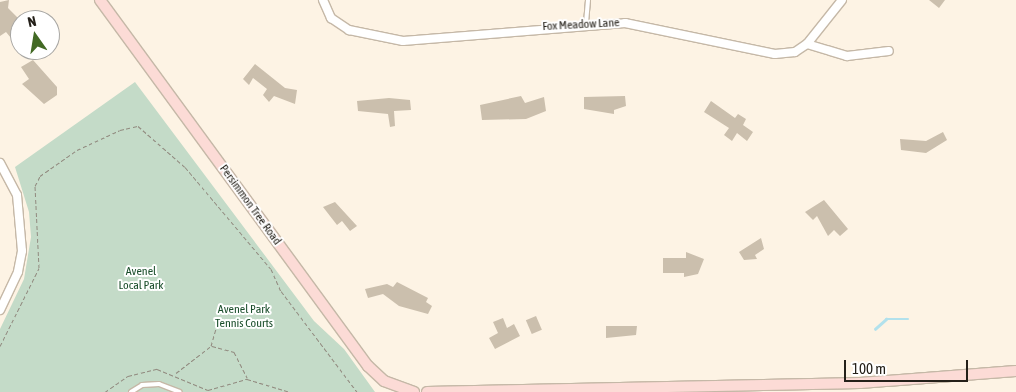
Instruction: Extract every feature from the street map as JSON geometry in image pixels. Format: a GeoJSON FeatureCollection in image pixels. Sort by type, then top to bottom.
{"type":"FeatureCollection","features":[{"type":"Feature","properties":{"kind":"main road","name":"Persimmon Tree Road"},"geometry":{"type":"LineString","coordinates":[[100,0],[368,366],[384,380],[414,392]]}},
{"type":"Feature","properties":{"kind":"main road"},"geometry":{"type":"LineString","coordinates":[[427,392],[860,383],[1016,371]]}},
{"type":"Feature","properties":{"kind":"street","name":"Fox Meadow Lane"},"geometry":{"type":"LineString","coordinates":[[323,0],[331,18],[362,34],[403,41],[586,23],[660,27],[775,54],[795,52],[807,44]]}},
{"type":"Feature","properties":{"kind":"street"},"geometry":{"type":"LineString","coordinates":[[842,0],[807,44],[847,56],[889,51]]}},
{"type":"Feature","properties":{"kind":"street"},"geometry":{"type":"LineString","coordinates":[[0,163],[17,195],[22,250],[16,278],[0,310]]}},
{"type":"Feature","properties":{"kind":"lane"},"geometry":{"type":"LineString","coordinates":[[586,23],[588,1],[595,0]]}},
{"type":"Feature","properties":{"kind":"lane"},"geometry":{"type":"LineString","coordinates":[[131,392],[142,385],[159,384],[180,392]]}},
{"type":"Feature","properties":{"kind":"path"},"geometry":{"type":"LineString","coordinates":[[0,346],[39,268],[35,186],[40,176],[77,150],[120,130],[138,126],[185,167],[271,269],[282,290],[357,392]]}},
{"type":"Feature","properties":{"kind":"path"},"geometry":{"type":"LineString","coordinates":[[176,374],[211,346],[216,328]]}},
{"type":"Feature","properties":{"kind":"path"},"geometry":{"type":"LineString","coordinates":[[211,346],[234,352],[241,359],[247,380]]}},
{"type":"Feature","properties":{"kind":"path"},"geometry":{"type":"LineString","coordinates":[[104,392],[146,370],[176,374],[208,390],[247,380],[290,392]]}},
{"type":"Feature","properties":{"kind":"green space","name":"Avenel Local Park"},"geometry":{"type":"Polygon","coordinates":[[[135,82],[314,321],[344,349],[375,392],[0,392],[0,329],[24,279],[31,237],[29,212],[15,167],[135,82]]]}},
{"type":"Feature","properties":{"kind":"building"},"geometry":{"type":"Polygon","coordinates":[[[9,0],[10,37],[6,32],[0,36],[0,2],[9,0]]]}},
{"type":"Feature","properties":{"kind":"building"},"geometry":{"type":"Polygon","coordinates":[[[929,0],[945,0],[939,8],[929,0]]]}},
{"type":"Feature","properties":{"kind":"building"},"geometry":{"type":"Polygon","coordinates":[[[33,60],[57,87],[57,95],[44,104],[22,84],[29,79],[21,67],[33,60]]]}},
{"type":"Feature","properties":{"kind":"building"},"geometry":{"type":"Polygon","coordinates":[[[255,64],[285,88],[297,90],[295,104],[274,96],[269,102],[263,95],[267,89],[253,78],[249,85],[243,79],[255,64]]]}},
{"type":"Feature","properties":{"kind":"building"},"geometry":{"type":"Polygon","coordinates":[[[521,96],[525,103],[544,97],[546,111],[526,119],[482,120],[480,105],[521,96]]]}},
{"type":"Feature","properties":{"kind":"building"},"geometry":{"type":"Polygon","coordinates":[[[625,96],[626,106],[614,110],[614,114],[584,109],[584,97],[625,96]]]}},
{"type":"Feature","properties":{"kind":"building"},"geometry":{"type":"Polygon","coordinates":[[[389,98],[410,100],[411,110],[394,111],[395,126],[390,127],[388,114],[358,111],[357,101],[389,98]]]}},
{"type":"Feature","properties":{"kind":"building"},"geometry":{"type":"Polygon","coordinates":[[[711,101],[735,118],[738,114],[746,119],[743,125],[753,132],[747,141],[737,133],[732,141],[724,135],[729,128],[704,112],[711,101]]]}},
{"type":"Feature","properties":{"kind":"building"},"geometry":{"type":"Polygon","coordinates":[[[943,132],[947,140],[926,153],[901,150],[900,139],[926,141],[943,132]]]}},
{"type":"Feature","properties":{"kind":"building"},"geometry":{"type":"Polygon","coordinates":[[[824,200],[848,229],[840,236],[834,230],[828,236],[817,216],[813,220],[805,212],[824,200]]]}},
{"type":"Feature","properties":{"kind":"building"},"geometry":{"type":"Polygon","coordinates":[[[335,202],[357,226],[350,231],[342,221],[337,225],[323,207],[335,202]]]}},
{"type":"Feature","properties":{"kind":"building"},"geometry":{"type":"Polygon","coordinates":[[[761,238],[764,249],[755,255],[757,259],[744,260],[739,252],[761,238]]]}},
{"type":"Feature","properties":{"kind":"building"},"geometry":{"type":"Polygon","coordinates":[[[686,252],[704,259],[698,274],[684,277],[684,273],[663,273],[663,258],[686,258],[686,252]]]}},
{"type":"Feature","properties":{"kind":"building"},"geometry":{"type":"Polygon","coordinates":[[[397,282],[428,298],[426,302],[432,306],[428,314],[399,306],[383,294],[368,298],[365,289],[387,284],[393,287],[397,282]]]}},
{"type":"Feature","properties":{"kind":"building"},"geometry":{"type":"Polygon","coordinates":[[[536,316],[542,330],[532,334],[526,320],[536,316]]]}},
{"type":"Feature","properties":{"kind":"building"},"geometry":{"type":"Polygon","coordinates":[[[503,318],[507,328],[514,324],[520,336],[495,349],[489,338],[498,333],[493,322],[503,318]]]}},
{"type":"Feature","properties":{"kind":"building"},"geometry":{"type":"Polygon","coordinates":[[[606,326],[637,326],[636,335],[606,338],[606,326]]]}},
{"type":"Feature","properties":{"kind":"waterway"},"geometry":{"type":"LineString","coordinates":[[875,329],[886,319],[908,319]]}},
{"type":"Feature","properties":{"kind":"park label","name":"Avenel Park Tennis Courts"},"geometry":{"type":"Point","coordinates":[244,317]}}]}
